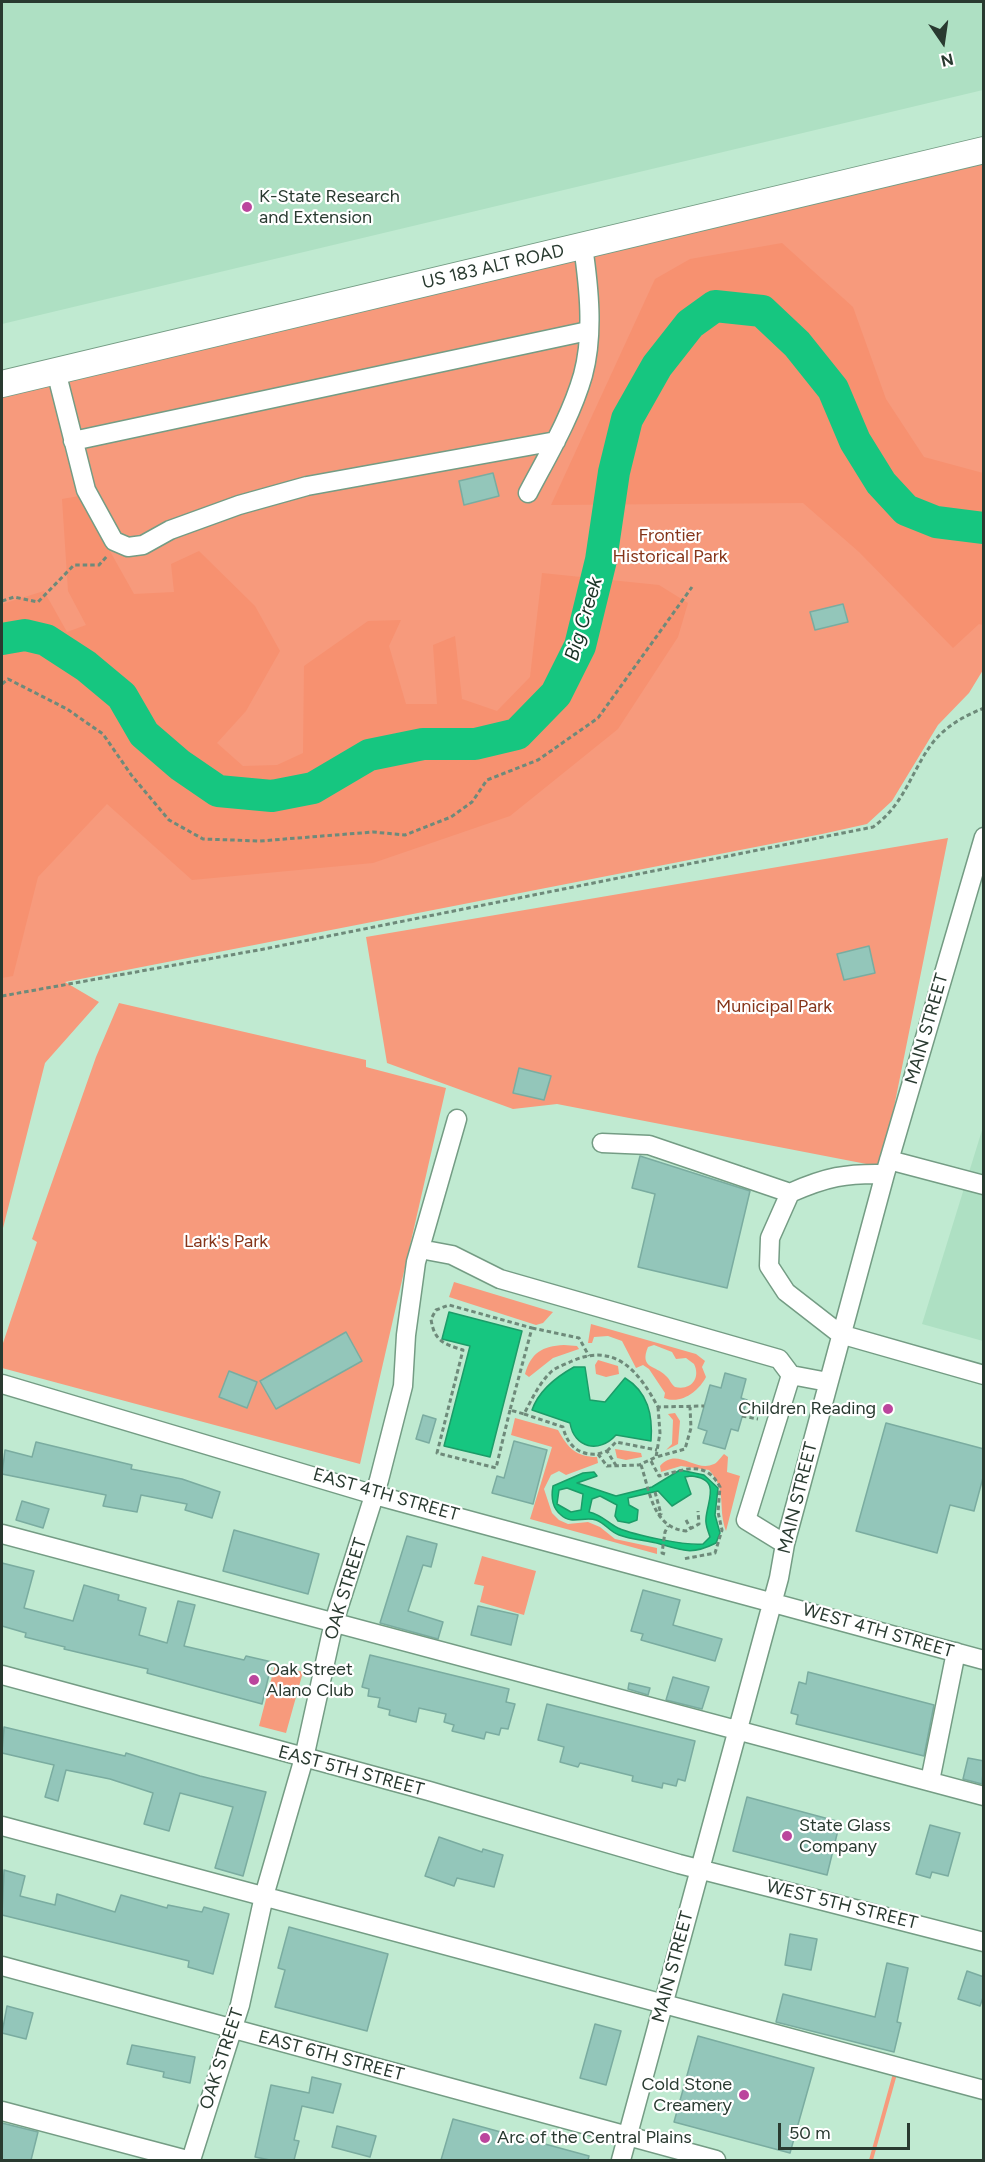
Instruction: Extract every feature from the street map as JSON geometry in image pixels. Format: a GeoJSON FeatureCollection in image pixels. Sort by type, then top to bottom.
{"type":"FeatureCollection","features":[{"type":"Feature","properties":{"kind":"highway","name":"US 183 ALT ROAD"},"geometry":{"type":"LineString","coordinates":[[2,384],[984,150]]}},
{"type":"Feature","properties":{"kind":"street"},"geometry":{"type":"LineString","coordinates":[[528,493],[556,441],[583,374],[589,297],[583,246]]}},
{"type":"Feature","properties":{"kind":"street"},"geometry":{"type":"LineString","coordinates":[[73,441],[588,331]]}},
{"type":"Feature","properties":{"kind":"street"},"geometry":{"type":"LineString","coordinates":[[56,371],[73,441],[93,506],[118,545],[138,547],[204,517],[307,486],[556,441]]}},
{"type":"Feature","properties":{"kind":"street","name":"MAIN STREET"},"geometry":{"type":"LineString","coordinates":[[621,2160],[701,1869],[840,1334],[984,837]]}},
{"type":"Feature","properties":{"kind":"street","name":"OAK STREET"},"geometry":{"type":"LineString","coordinates":[[189,2160],[232,2029],[264,1896],[304,1758],[334,1622],[375,1495],[403,1386],[406,1335],[420,1249],[457,1119]]}},
{"type":"Feature","properties":{"kind":"street"},"geometry":{"type":"LineString","coordinates":[[602,1143],[649,1145],[790,1193],[848,1173],[887,1167],[984,1185]]}},
{"type":"Feature","properties":{"kind":"street"},"geometry":{"type":"LineString","coordinates":[[790,1193],[770,1238],[769,1266],[786,1292],[840,1334],[984,1375]]}},
{"type":"Feature","properties":{"kind":"street"},"geometry":{"type":"LineString","coordinates":[[420,1249],[452,1255],[500,1279],[779,1359],[791,1375],[828,1382]]}},
{"type":"Feature","properties":{"kind":"street"},"geometry":{"type":"LineString","coordinates":[[785,1545],[746,1520],[791,1375]]}},
{"type":"Feature","properties":{"kind":"street","name":"EAST 4TH STREET"},"geometry":{"type":"LineString","coordinates":[[2,1384],[375,1495],[772,1601]]}},
{"type":"Feature","properties":{"kind":"street"},"geometry":{"type":"LineString","coordinates":[[2,1534],[984,1796]]}},
{"type":"Feature","properties":{"kind":"street","name":"WEST 4TH STREET"},"geometry":{"type":"LineString","coordinates":[[772,1601],[984,1660]]}},
{"type":"Feature","properties":{"kind":"street"},"geometry":{"type":"LineString","coordinates":[[930,1781],[956,1652]]}},
{"type":"Feature","properties":{"kind":"street","name":"EAST 5TH STREET"},"geometry":{"type":"LineString","coordinates":[[2,1675],[701,1869]]}},
{"type":"Feature","properties":{"kind":"street"},"geometry":{"type":"LineString","coordinates":[[2,1826],[984,2090]]}},
{"type":"Feature","properties":{"kind":"street","name":"WEST 5TH STREET"},"geometry":{"type":"LineString","coordinates":[[701,1869],[984,1942]]}},
{"type":"Feature","properties":{"kind":"street","name":"EAST 6TH STREET"},"geometry":{"type":"LineString","coordinates":[[2,1966],[716,2160]]}},
{"type":"Feature","properties":{"kind":"street"},"geometry":{"type":"LineString","coordinates":[[2,2111],[189,2160]]}},
{"type":"Feature","properties":{"kind":"path"},"geometry":{"type":"LineString","coordinates":[[2,601],[14,597],[38,602],[74,565],[99,565],[118,545]]}},
{"type":"Feature","properties":{"kind":"path"},"geometry":{"type":"LineString","coordinates":[[2,684],[8,679],[67,709],[103,734],[132,776],[169,820],[203,839],[260,841],[373,832],[405,835],[451,817],[472,802],[488,780],[538,759],[598,718],[692,587]]}},
{"type":"Feature","properties":{"kind":"path"},"geometry":{"type":"LineString","coordinates":[[2,996],[264,949],[873,827],[886,818],[902,798],[932,743],[947,728],[984,708]]}},
{"type":"Feature","properties":{"kind":"path"},"geometry":{"type":"LineString","coordinates":[[532,1328],[496,1468],[437,1453],[464,1350],[443,1344],[435,1336],[431,1319],[436,1310],[449,1305],[532,1328],[579,1338],[590,1356]]}},
{"type":"Feature","properties":{"kind":"path"},"geometry":{"type":"LineString","coordinates":[[524,1414],[538,1387],[553,1370],[590,1356],[606,1355],[622,1362],[637,1374],[658,1407],[660,1433],[656,1457]]}},
{"type":"Feature","properties":{"kind":"path"},"geometry":{"type":"LineString","coordinates":[[658,1407],[704,1406]]}},
{"type":"Feature","properties":{"kind":"path"},"geometry":{"type":"LineString","coordinates":[[598,1454],[607,1466],[617,1467],[641,1465],[656,1457],[686,1449],[691,1428],[690,1407]]}},
{"type":"Feature","properties":{"kind":"path"},"geometry":{"type":"LineString","coordinates":[[510,1410],[563,1427],[568,1441],[581,1453],[598,1454],[606,1451],[616,1442],[658,1450]]}},
{"type":"Feature","properties":{"kind":"path"},"geometry":{"type":"LineString","coordinates":[[606,1451],[617,1467]]}},
{"type":"Feature","properties":{"kind":"path"},"geometry":{"type":"LineString","coordinates":[[651,1461],[659,1476],[682,1468],[692,1469],[713,1477],[720,1487],[718,1512],[722,1530],[716,1553],[685,1560]]}},
{"type":"Feature","properties":{"kind":"path"},"geometry":{"type":"LineString","coordinates":[[641,1465],[655,1509],[668,1526],[686,1532],[699,1524],[698,1511]]}},
{"type":"Feature","properties":{"kind":"path"},"geometry":{"type":"LineString","coordinates":[[655,1492],[661,1514],[658,1515]]}},
{"type":"Feature","properties":{"kind":"path"},"geometry":{"type":"LineString","coordinates":[[686,1520],[691,1529]]}},
{"type":"Feature","properties":{"kind":"path"},"geometry":{"type":"LineString","coordinates":[[662,1553],[664,1532],[668,1526]]}},
{"type":"Feature","properties":{"kind":"shaded area","name":"K-State Research and Extension"},"geometry":{"type":"Polygon","coordinates":[[[2,2],[983,2],[983,90],[2,324],[2,2]]]}},
{"type":"Feature","properties":{"kind":"shaded area"},"geometry":{"type":"Polygon","coordinates":[[[782,243],[853,307],[886,399],[924,457],[983,473],[983,625],[979,624],[953,648],[859,552],[803,503],[551,505],[655,279],[690,259],[782,243]]]}},
{"type":"Feature","properties":{"kind":"shaded area"},"geometry":{"type":"Polygon","coordinates":[[[79,496],[134,594],[174,592],[171,564],[199,551],[255,606],[280,651],[246,711],[217,743],[243,766],[277,765],[303,753],[304,666],[368,621],[401,620],[389,646],[406,704],[437,704],[433,645],[455,636],[462,699],[497,711],[530,677],[542,573],[659,585],[688,603],[678,637],[618,729],[510,816],[373,863],[192,880],[107,804],[38,877],[13,976],[2,978],[2,604],[44,591],[67,632],[86,625],[68,591],[62,499],[79,496]]]}},
{"type":"Feature","properties":{"kind":"shaded area"},"geometry":{"type":"Polygon","coordinates":[[[983,1127],[983,1341],[922,1324],[983,1127]]]}},
{"type":"Feature","properties":{"kind":"shaded area"},"geometry":{"type":"Polygon","coordinates":[[[449,1312],[522,1331],[490,1457],[444,1446],[470,1346],[442,1339],[449,1312]]]}},
{"type":"Feature","properties":{"kind":"shaded area"},"geometry":{"type":"Polygon","coordinates":[[[574,1367],[585,1367],[590,1400],[605,1402],[625,1378],[633,1384],[644,1397],[650,1413],[651,1441],[616,1435],[602,1445],[588,1446],[576,1438],[570,1423],[532,1410],[539,1396],[549,1385],[574,1367]]]}},
{"type":"Feature","properties":{"kind":"shaded area"},"geometry":{"type":"Polygon","coordinates":[[[680,1470],[704,1475],[718,1488],[715,1515],[720,1533],[716,1543],[688,1551],[624,1537],[596,1520],[565,1518],[554,1506],[552,1498],[553,1486],[583,1473],[594,1472],[597,1476],[577,1483],[616,1496],[652,1487],[680,1470]],[[691,1476],[685,1477],[691,1494],[672,1506],[658,1491],[628,1498],[629,1505],[638,1510],[637,1520],[629,1523],[618,1521],[615,1516],[617,1505],[600,1496],[592,1499],[589,1512],[618,1528],[636,1534],[673,1542],[703,1544],[710,1537],[706,1521],[710,1491],[706,1481],[691,1476]],[[567,1488],[559,1490],[557,1504],[571,1512],[581,1510],[583,1494],[567,1488]]]}},
{"type":"Feature","properties":{"kind":"green space","name":"Frontier Historical Park"},"geometry":{"type":"Polygon","coordinates":[[[983,150],[983,670],[969,693],[938,725],[892,801],[867,824],[822,834],[65,982],[99,1002],[45,1063],[2,1232],[2,384],[983,150]]]}},
{"type":"Feature","properties":{"kind":"green space","name":"Municipal Park"},"geometry":{"type":"Polygon","coordinates":[[[948,838],[882,1167],[557,1104],[513,1109],[387,1063],[366,937],[948,838]]]}},
{"type":"Feature","properties":{"kind":"green space","name":"Lark's Park"},"geometry":{"type":"Polygon","coordinates":[[[119,1003],[366,1060],[366,1067],[446,1088],[360,1464],[2,1368],[2,1346],[37,1242],[32,1239],[96,1057],[119,1003]]]}},
{"type":"Feature","properties":{"kind":"green space"},"geometry":{"type":"Polygon","coordinates":[[[454,1282],[553,1312],[543,1323],[536,1325],[449,1297],[454,1282]]]}},
{"type":"Feature","properties":{"kind":"green space"},"geometry":{"type":"Polygon","coordinates":[[[591,1324],[696,1354],[705,1361],[702,1367],[706,1377],[694,1392],[677,1400],[670,1400],[664,1398],[665,1393],[649,1369],[643,1365],[636,1368],[622,1341],[608,1336],[594,1337],[592,1343],[588,1343],[591,1324]],[[654,1345],[648,1347],[647,1363],[662,1372],[675,1387],[686,1387],[695,1378],[694,1364],[686,1358],[676,1359],[672,1352],[654,1345]]]}},
{"type":"Feature","properties":{"kind":"green space"},"geometry":{"type":"Polygon","coordinates":[[[577,1346],[579,1349],[553,1358],[529,1377],[525,1374],[527,1367],[538,1352],[549,1347],[577,1346]]]}},
{"type":"Feature","properties":{"kind":"green space"},"geometry":{"type":"Polygon","coordinates":[[[598,1360],[618,1366],[619,1374],[606,1377],[596,1374],[595,1365],[598,1360]]]}},
{"type":"Feature","properties":{"kind":"green space"},"geometry":{"type":"Polygon","coordinates":[[[675,1413],[680,1421],[678,1444],[666,1450],[672,1444],[673,1420],[668,1414],[675,1413]]]}},
{"type":"Feature","properties":{"kind":"green space"},"geometry":{"type":"Polygon","coordinates":[[[515,1418],[558,1430],[573,1450],[583,1455],[597,1457],[598,1463],[566,1475],[559,1471],[551,1475],[544,1489],[552,1513],[559,1520],[568,1524],[588,1522],[600,1527],[615,1539],[657,1548],[657,1554],[530,1519],[552,1447],[511,1435],[515,1418]]]}},
{"type":"Feature","properties":{"kind":"green space"},"geometry":{"type":"Polygon","coordinates":[[[615,1449],[641,1453],[642,1457],[626,1460],[617,1458],[615,1449]]]}},
{"type":"Feature","properties":{"kind":"green space"},"geometry":{"type":"Polygon","coordinates":[[[724,1454],[728,1457],[727,1472],[740,1476],[726,1531],[720,1492],[709,1470],[681,1466],[661,1472],[660,1466],[666,1461],[680,1459],[707,1466],[715,1463],[724,1454]]]}},
{"type":"Feature","properties":{"kind":"green space"},"geometry":{"type":"Polygon","coordinates":[[[482,1556],[536,1571],[524,1615],[480,1602],[484,1586],[474,1584],[482,1556]]]}},
{"type":"Feature","properties":{"kind":"green space"},"geometry":{"type":"Polygon","coordinates":[[[275,1665],[303,1672],[286,1733],[259,1726],[275,1665]]]}},
{"type":"Feature","properties":{"kind":"green space"},"geometry":{"type":"Polygon","coordinates":[[[895,2066],[899,2067],[873,2160],[869,2160],[895,2066]]]}},
{"type":"Feature","properties":{"kind":"building"},"geometry":{"type":"Polygon","coordinates":[[[493,473],[499,496],[464,505],[459,481],[493,473]]]}},
{"type":"Feature","properties":{"kind":"building"},"geometry":{"type":"Polygon","coordinates":[[[843,604],[848,622],[815,630],[810,612],[843,604]]]}},
{"type":"Feature","properties":{"kind":"building"},"geometry":{"type":"Polygon","coordinates":[[[869,946],[875,973],[844,980],[837,954],[869,946]]]}},
{"type":"Feature","properties":{"kind":"building"},"geometry":{"type":"Polygon","coordinates":[[[519,1068],[551,1076],[544,1100],[513,1093],[519,1068]]]}},
{"type":"Feature","properties":{"kind":"building"},"geometry":{"type":"Polygon","coordinates":[[[640,1156],[750,1191],[727,1288],[638,1267],[655,1194],[632,1188],[640,1156]]]}},
{"type":"Feature","properties":{"kind":"building"},"geometry":{"type":"Polygon","coordinates":[[[346,1332],[362,1361],[276,1409],[260,1381],[346,1332]]]}},
{"type":"Feature","properties":{"kind":"building"},"geometry":{"type":"Polygon","coordinates":[[[229,1371],[257,1382],[247,1408],[219,1397],[229,1371]]]}},
{"type":"Feature","properties":{"kind":"building"},"geometry":{"type":"Polygon","coordinates":[[[725,1373],[746,1379],[741,1398],[747,1400],[738,1431],[731,1429],[725,1449],[703,1443],[707,1431],[698,1428],[710,1385],[721,1388],[725,1373]]]}},
{"type":"Feature","properties":{"kind":"building"},"geometry":{"type":"Polygon","coordinates":[[[423,1415],[436,1419],[429,1443],[416,1439],[423,1415]]]}},
{"type":"Feature","properties":{"kind":"building"},"geometry":{"type":"Polygon","coordinates":[[[886,1423],[984,1449],[984,1474],[974,1511],[950,1505],[937,1553],[856,1531],[886,1423]]]}},
{"type":"Feature","properties":{"kind":"building"},"geometry":{"type":"Polygon","coordinates":[[[514,1441],[547,1450],[533,1504],[492,1493],[497,1476],[504,1478],[514,1441]]]}},
{"type":"Feature","properties":{"kind":"building"},"geometry":{"type":"Polygon","coordinates":[[[36,1442],[132,1465],[131,1469],[182,1479],[220,1492],[212,1518],[185,1510],[187,1504],[141,1495],[137,1512],[103,1506],[106,1495],[2,1474],[5,1450],[32,1457],[36,1442]]]}},
{"type":"Feature","properties":{"kind":"building"},"geometry":{"type":"Polygon","coordinates":[[[22,1501],[49,1509],[43,1528],[16,1520],[22,1501]]]}},
{"type":"Feature","properties":{"kind":"building"},"geometry":{"type":"Polygon","coordinates":[[[234,1530],[319,1554],[308,1594],[223,1571],[234,1530]]]}},
{"type":"Feature","properties":{"kind":"building"},"geometry":{"type":"Polygon","coordinates":[[[407,1536],[437,1544],[431,1567],[423,1565],[408,1611],[443,1622],[438,1639],[380,1623],[407,1536]]]}},
{"type":"Feature","properties":{"kind":"building"},"geometry":{"type":"Polygon","coordinates":[[[2,1563],[34,1571],[24,1608],[73,1621],[84,1585],[119,1595],[118,1600],[146,1608],[139,1635],[167,1643],[178,1601],[195,1605],[184,1646],[244,1660],[246,1656],[272,1662],[262,1704],[147,1673],[148,1669],[64,1649],[65,1647],[25,1637],[26,1633],[2,1626],[2,1563]]]}},
{"type":"Feature","properties":{"kind":"building"},"geometry":{"type":"Polygon","coordinates":[[[643,1590],[680,1600],[673,1625],[722,1639],[715,1661],[641,1640],[643,1634],[631,1631],[643,1590]]]}},
{"type":"Feature","properties":{"kind":"building"},"geometry":{"type":"Polygon","coordinates":[[[478,1606],[518,1615],[511,1645],[471,1635],[478,1606]]]}},
{"type":"Feature","properties":{"kind":"building"},"geometry":{"type":"Polygon","coordinates":[[[370,1655],[509,1689],[506,1702],[515,1704],[508,1729],[501,1728],[499,1735],[486,1732],[484,1739],[452,1731],[454,1725],[444,1722],[446,1714],[419,1708],[416,1722],[389,1715],[390,1710],[378,1707],[380,1698],[368,1696],[369,1689],[362,1687],[370,1655]]]}},
{"type":"Feature","properties":{"kind":"building"},"geometry":{"type":"Polygon","coordinates":[[[808,1672],[934,1705],[924,1756],[796,1724],[798,1715],[791,1713],[799,1682],[806,1684],[808,1672]]]}},
{"type":"Feature","properties":{"kind":"building"},"geometry":{"type":"Polygon","coordinates":[[[673,1677],[709,1687],[702,1709],[666,1700],[673,1677]]]}},
{"type":"Feature","properties":{"kind":"building"},"geometry":{"type":"Polygon","coordinates":[[[629,1683],[650,1688],[648,1695],[628,1689],[629,1683]]]}},
{"type":"Feature","properties":{"kind":"building"},"geometry":{"type":"Polygon","coordinates":[[[547,1704],[695,1741],[685,1781],[678,1779],[676,1786],[663,1783],[662,1788],[632,1781],[633,1776],[580,1763],[578,1767],[560,1762],[564,1747],[538,1740],[547,1704]]]}},
{"type":"Feature","properties":{"kind":"building"},"geometry":{"type":"Polygon","coordinates":[[[4,1727],[125,1756],[126,1753],[200,1776],[266,1792],[243,1876],[215,1868],[233,1807],[180,1793],[169,1831],[144,1824],[153,1793],[110,1779],[66,1770],[58,1801],[45,1797],[54,1765],[2,1753],[4,1727]]]}},
{"type":"Feature","properties":{"kind":"building"},"geometry":{"type":"Polygon","coordinates":[[[968,1758],[984,1761],[982,1784],[963,1779],[968,1758]]]}},
{"type":"Feature","properties":{"kind":"building","name":"State Glass Company"},"geometry":{"type":"Polygon","coordinates":[[[747,1797],[840,1822],[827,1875],[733,1851],[747,1797]]]}},
{"type":"Feature","properties":{"kind":"building"},"geometry":{"type":"Polygon","coordinates":[[[930,1825],[960,1833],[948,1876],[932,1872],[930,1878],[916,1874],[930,1825]]]}},
{"type":"Feature","properties":{"kind":"building"},"geometry":{"type":"Polygon","coordinates":[[[439,1837],[482,1852],[483,1849],[503,1855],[494,1887],[457,1878],[454,1886],[425,1876],[439,1837]]]}},
{"type":"Feature","properties":{"kind":"building"},"geometry":{"type":"Polygon","coordinates":[[[4,1870],[25,1876],[20,1896],[55,1905],[57,1894],[115,1912],[121,1895],[167,1908],[168,1905],[202,1912],[204,1907],[229,1914],[213,1974],[188,1967],[189,1961],[2,1915],[4,1870]]]}},
{"type":"Feature","properties":{"kind":"building"},"geometry":{"type":"Polygon","coordinates":[[[289,1927],[388,1954],[367,2031],[275,2007],[285,1970],[278,1968],[289,1927]]]}},
{"type":"Feature","properties":{"kind":"building"},"geometry":{"type":"Polygon","coordinates":[[[790,1934],[817,1939],[811,1970],[785,1965],[790,1934]]]}},
{"type":"Feature","properties":{"kind":"building"},"geometry":{"type":"Polygon","coordinates":[[[887,1963],[908,1968],[897,2022],[901,2023],[894,2052],[776,2022],[783,1994],[875,2017],[887,1963]]]}},
{"type":"Feature","properties":{"kind":"building"},"geometry":{"type":"Polygon","coordinates":[[[967,1971],[984,1977],[984,1995],[980,2006],[958,1999],[967,1971]]]}},
{"type":"Feature","properties":{"kind":"building"},"geometry":{"type":"Polygon","coordinates":[[[7,2006],[33,2013],[26,2039],[2,2033],[7,2006]]]}},
{"type":"Feature","properties":{"kind":"building"},"geometry":{"type":"Polygon","coordinates":[[[595,2024],[621,2031],[606,2085],[580,2078],[595,2024]]]}},
{"type":"Feature","properties":{"kind":"building","name":"Cold Stone Creamery"},"geometry":{"type":"Polygon","coordinates":[[[698,2036],[814,2068],[790,2153],[674,2122],[698,2036]]]}},
{"type":"Feature","properties":{"kind":"building"},"geometry":{"type":"Polygon","coordinates":[[[132,2045],[195,2057],[190,2083],[163,2077],[164,2072],[127,2064],[132,2045]]]}},
{"type":"Feature","properties":{"kind":"building"},"geometry":{"type":"Polygon","coordinates":[[[312,2077],[341,2084],[333,2113],[302,2106],[294,2140],[299,2141],[294,2160],[270,2160],[255,2157],[271,2085],[309,2093],[312,2077]]]}},
{"type":"Feature","properties":{"kind":"building","name":"Arc of the Central Plains"},"geometry":{"type":"Polygon","coordinates":[[[453,2119],[589,2156],[588,2160],[441,2160],[453,2119]]]}},
{"type":"Feature","properties":{"kind":"building"},"geometry":{"type":"Polygon","coordinates":[[[2,2123],[38,2132],[31,2160],[2,2160],[2,2123]]]}},
{"type":"Feature","properties":{"kind":"building"},"geometry":{"type":"Polygon","coordinates":[[[337,2126],[376,2136],[370,2157],[332,2147],[337,2126]]]}},
{"type":"Feature","properties":{"kind":"waterway","name":"Big Creek"},"geometry":{"type":"LineString","coordinates":[[2,639],[25,635],[46,640],[86,666],[122,696],[144,734],[180,765],[218,791],[272,796],[313,788],[369,755],[423,744],[475,744],[517,734],[556,694],[580,646],[601,560],[614,472],[627,419],[657,366],[690,324],[715,306],[762,311],[797,344],[833,389],[855,441],[881,483],[906,510],[936,522],[984,528]]}},
{"type":"Feature","properties":{"kind":"place","name":"K-State Research and Extension"},"geometry":{"type":"Point","coordinates":[247,207]}},
{"type":"Feature","properties":{"kind":"place","name":"Children Reading"},"geometry":{"type":"Point","coordinates":[888,1409]}},
{"type":"Feature","properties":{"kind":"place","name":"Oak Street Alano Club"},"geometry":{"type":"Point","coordinates":[254,1680]}},
{"type":"Feature","properties":{"kind":"place","name":"State Glass Company"},"geometry":{"type":"Point","coordinates":[787,1836]}},
{"type":"Feature","properties":{"kind":"place","name":"Cold Stone Creamery"},"geometry":{"type":"Point","coordinates":[744,2095]}},
{"type":"Feature","properties":{"kind":"place","name":"Arc of the Central Plains"},"geometry":{"type":"Point","coordinates":[485,2138]}}]}
